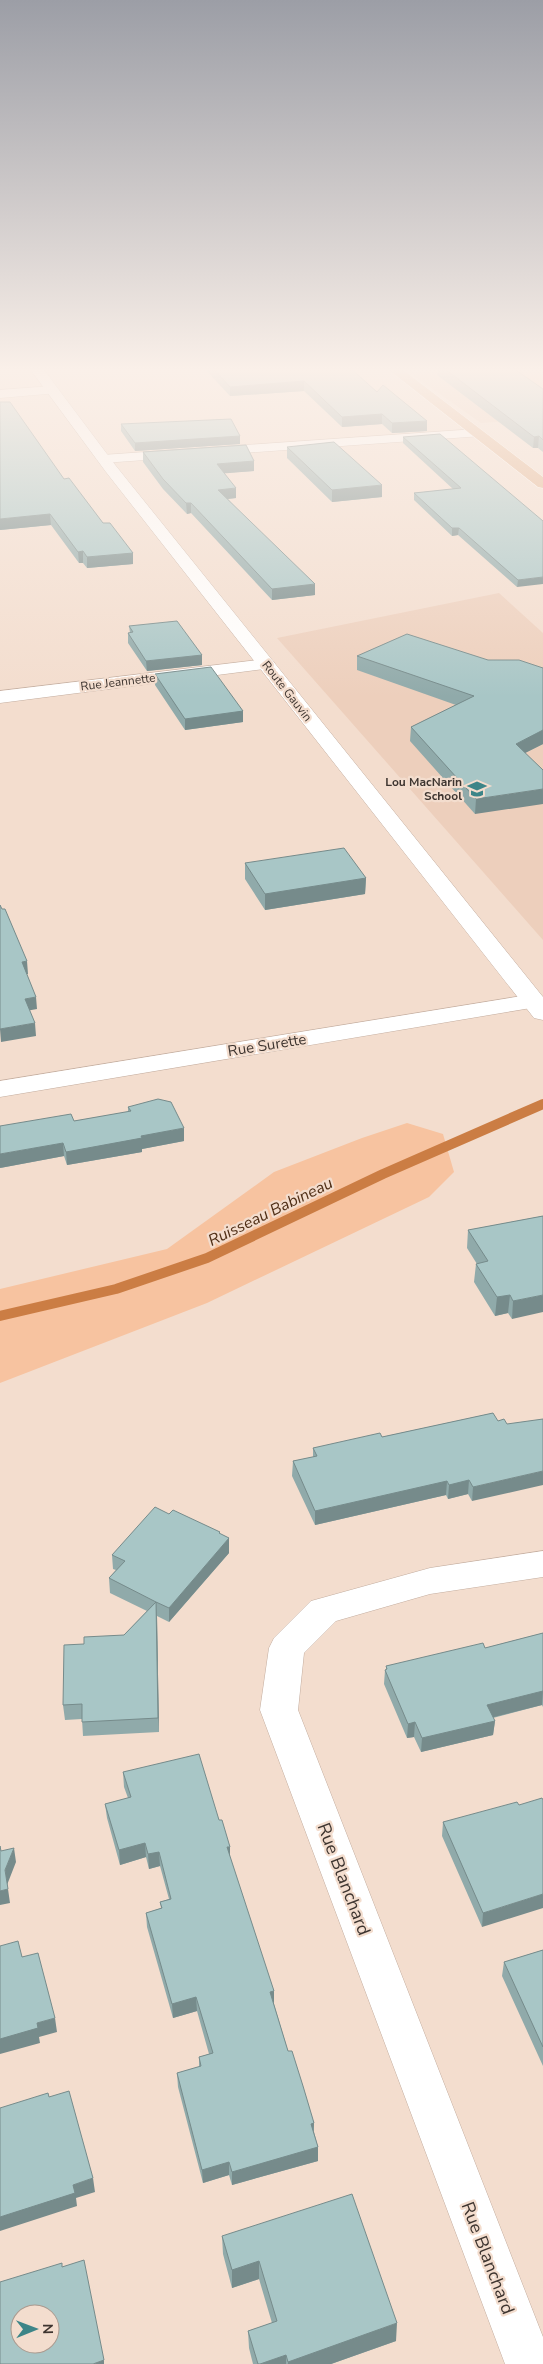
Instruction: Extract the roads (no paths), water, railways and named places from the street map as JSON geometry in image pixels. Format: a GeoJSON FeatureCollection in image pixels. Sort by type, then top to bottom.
{"type":"FeatureCollection","features":[{"type":"Feature","properties":{"kind":"street","name":"Route Gauvin"},"geometry":{"type":"LineString","coordinates":[[117,476],[538,1007]]}},
{"type":"Feature","properties":{"kind":"street","name":"Rue Jeannette"},"geometry":{"type":"LineString","coordinates":[[0,696],[266,664]]}},
{"type":"Feature","properties":{"kind":"street","name":"Rue Surette"},"geometry":{"type":"LineString","coordinates":[[0,1089],[538,1007]]}},
{"type":"Feature","properties":{"kind":"street","name":"Rue Blanchard"},"geometry":{"type":"LineString","coordinates":[[532,2364],[521,2344],[279,1710],[288,1648],[324,1611],[430,1581],[543,1564]]}},
{"type":"Feature","properties":{"kind":"waterway","name":"Ruisseau Babineau"},"geometry":{"type":"LineString","coordinates":[[0,1316],[116,1289],[207,1258],[383,1174],[543,1104]]}},
{"type":"Feature","properties":{"kind":"place","name":"Lou MacNarin School"},"geometry":{"type":"Point","coordinates":[477,789]}}]}
